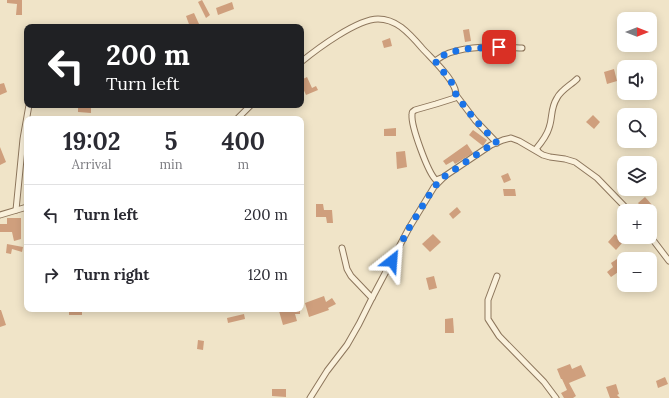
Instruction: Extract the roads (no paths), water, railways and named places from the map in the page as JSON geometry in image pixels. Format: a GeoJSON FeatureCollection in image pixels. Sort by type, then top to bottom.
{"type":"FeatureCollection","features":[{"type":"Feature","properties":{"kind":"street"},"geometry":{"type":"LineString","coordinates":[[304,60],[358,24],[377,19],[389,20],[412,36],[435,61],[452,83],[456,95],[475,120],[497,143]]}},
{"type":"Feature","properties":{"kind":"street"},"geometry":{"type":"LineString","coordinates":[[435,61],[447,53],[464,49],[481,47],[522,48]]}},
{"type":"Feature","properties":{"kind":"street"},"geometry":{"type":"LineString","coordinates":[[538,151],[536,149],[549,130],[551,111],[556,98],[577,79]]}},
{"type":"Feature","properties":{"kind":"street"},"geometry":{"type":"LineString","coordinates":[[456,95],[455,98],[415,110],[412,114],[414,129],[430,171],[436,180],[445,176],[491,145],[511,138],[544,155],[575,162],[597,178],[622,204]]}},
{"type":"Feature","properties":{"kind":"street"},"geometry":{"type":"LineString","coordinates":[[240,116],[248,108]]}},
{"type":"Feature","properties":{"kind":"street"},"geometry":{"type":"LineString","coordinates":[[16,210],[24,133]]}},
{"type":"Feature","properties":{"kind":"street"},"geometry":{"type":"LineString","coordinates":[[310,398],[360,324],[409,228],[434,187],[445,176]]}},
{"type":"Feature","properties":{"kind":"street"},"geometry":{"type":"LineString","coordinates":[[0,215],[24,208]]}},
{"type":"Feature","properties":{"kind":"street"},"geometry":{"type":"LineString","coordinates":[[656,244],[669,261]]}},
{"type":"Feature","properties":{"kind":"street"},"geometry":{"type":"LineString","coordinates":[[342,248],[347,269],[351,276],[372,298]]}},
{"type":"Feature","properties":{"kind":"street"},"geometry":{"type":"LineString","coordinates":[[497,276],[488,300],[488,318],[499,336],[544,382],[556,398]]}}]}
